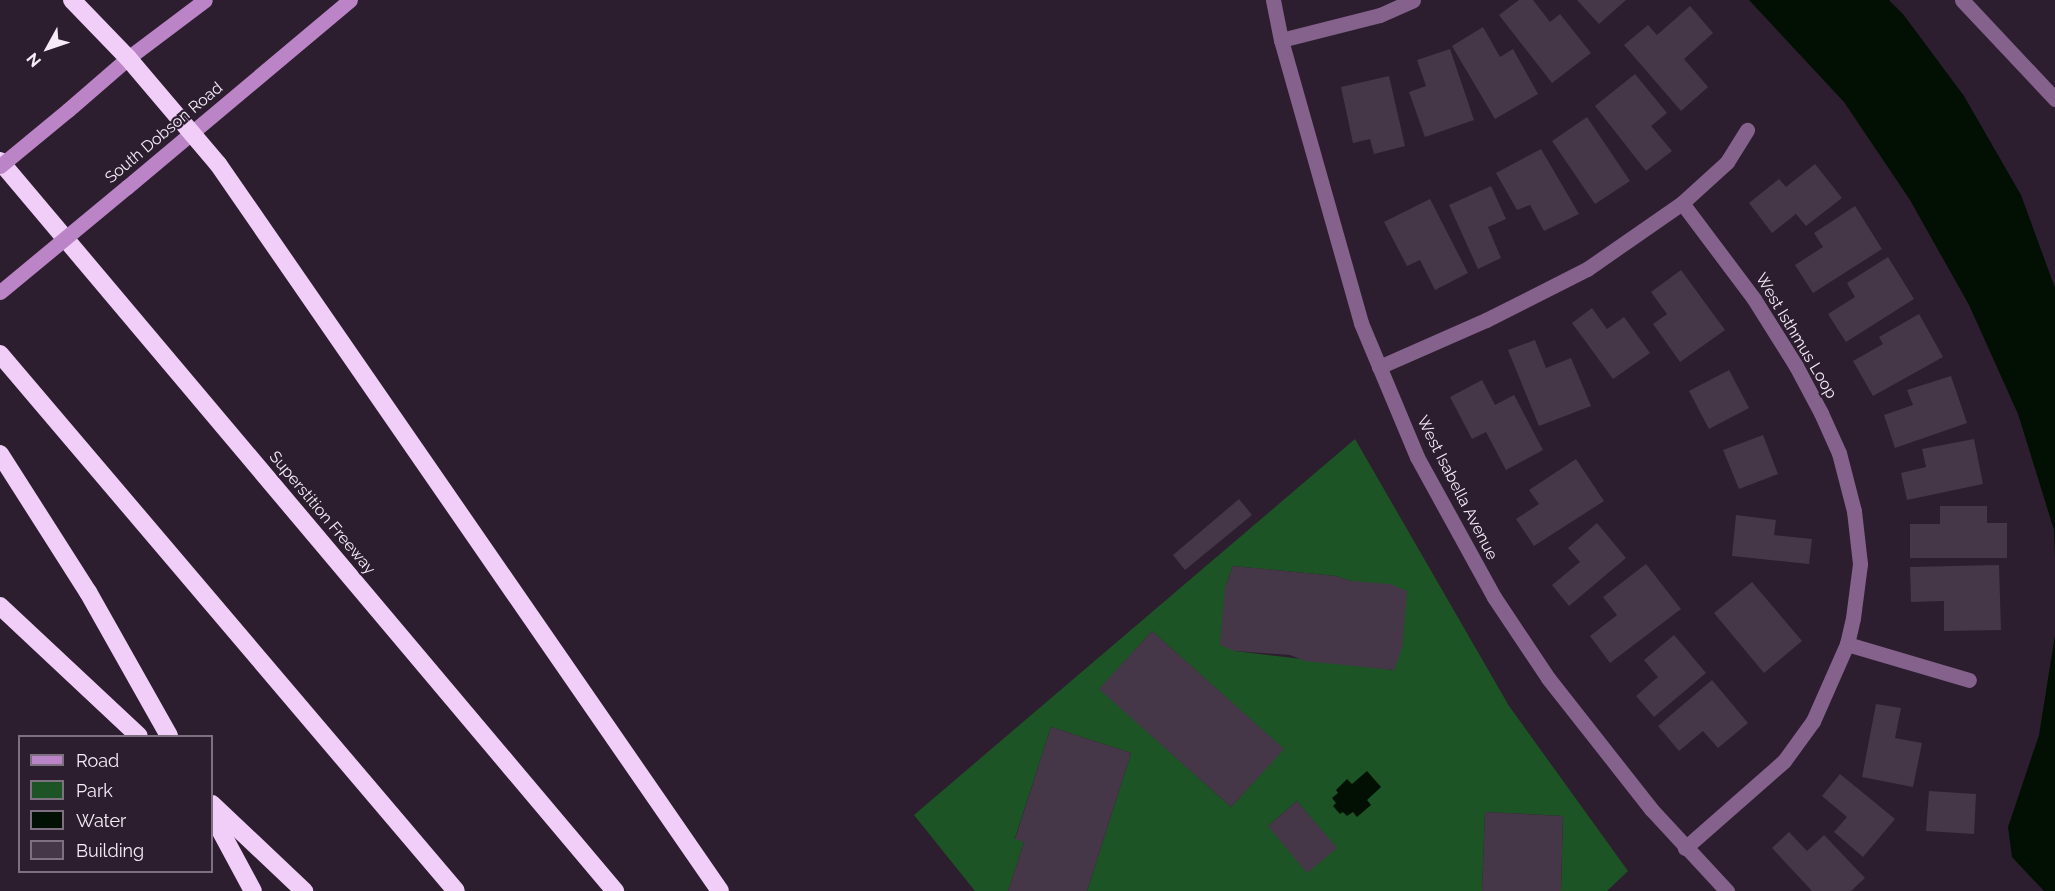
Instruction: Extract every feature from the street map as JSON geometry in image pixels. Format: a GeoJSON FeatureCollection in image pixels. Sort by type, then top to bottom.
{"type":"FeatureCollection","features":[{"type":"Feature","properties":{"kind":"highway"},"geometry":{"type":"LineString","coordinates":[[72,0],[128,58],[218,164],[720,891]]}},
{"type":"Feature","properties":{"kind":"highway","name":"Superstition Freeway"},"geometry":{"type":"LineString","coordinates":[[0,160],[615,891]]}},
{"type":"Feature","properties":{"kind":"highway"},"geometry":{"type":"LineString","coordinates":[[0,354],[456,891]]}},
{"type":"Feature","properties":{"kind":"highway"},"geometry":{"type":"LineString","coordinates":[[0,454],[88,592],[168,735]]}},
{"type":"Feature","properties":{"kind":"highway"},"geometry":{"type":"LineString","coordinates":[[0,606],[138,735]]}},
{"type":"Feature","properties":{"kind":"highway"},"geometry":{"type":"LineString","coordinates":[[213,805],[304,891]]}},
{"type":"Feature","properties":{"kind":"highway"},"geometry":{"type":"LineString","coordinates":[[213,817],[253,891]]}},
{"type":"Feature","properties":{"kind":"main road"},"geometry":{"type":"LineString","coordinates":[[0,166],[128,58],[205,0]]}},
{"type":"Feature","properties":{"kind":"main road","name":"South Dobson Road"},"geometry":{"type":"LineString","coordinates":[[0,292],[350,0]]}},
{"type":"Feature","properties":{"kind":"street","name":"West Isabella Avenue"},"geometry":{"type":"LineString","coordinates":[[1273,0],[1281,40],[1361,322],[1417,457],[1494,597],[1548,678],[1595,741],[1685,848],[1727,891]]}},
{"type":"Feature","properties":{"kind":"street"},"geometry":{"type":"LineString","coordinates":[[1281,40],[1380,15],[1413,0]]}},
{"type":"Feature","properties":{"kind":"street"},"geometry":{"type":"LineString","coordinates":[[1962,0],[2055,99]]}},
{"type":"Feature","properties":{"kind":"street"},"geometry":{"type":"LineString","coordinates":[[1379,367],[1486,320],[1587,269],[1682,203],[1727,162],[1747,130]]}},
{"type":"Feature","properties":{"kind":"street","name":"West Isthmus Loop"},"geometry":{"type":"LineString","coordinates":[[1682,203],[1754,299],[1796,366],[1839,453],[1854,511],[1860,564],[1847,644],[1813,721],[1784,761],[1685,848]]}},
{"type":"Feature","properties":{"kind":"street"},"geometry":{"type":"LineString","coordinates":[[1847,644],[1969,680]]}},
{"type":"Feature","properties":{"kind":"green space"},"geometry":{"type":"Polygon","coordinates":[[[1355,439],[1509,706],[1628,871],[1607,891],[1561,891],[1563,816],[1485,812],[1482,891],[1087,891],[1131,753],[1051,727],[1015,838],[1024,842],[1008,891],[975,891],[914,815],[1355,439]],[[1233,566],[1225,587],[1235,651],[1394,670],[1351,581],[1336,576],[1233,566]],[[1152,631],[1100,689],[1231,807],[1283,749],[1152,631]],[[1297,801],[1268,826],[1336,848],[1297,801]]]}},
{"type":"Feature","properties":{"kind":"water"},"geometry":{"type":"Polygon","coordinates":[[[1749,0],[1889,0],[1903,14],[1964,96],[2021,195],[2055,288],[2055,561],[2054,530],[2018,414],[1969,305],[1910,200],[1844,102],[1749,0]]]}},
{"type":"Feature","properties":{"kind":"water"},"geometry":{"type":"Polygon","coordinates":[[[2055,635],[2055,891],[2044,891],[2012,857],[2008,827],[2039,735],[2055,635]]]}},
{"type":"Feature","properties":{"kind":"water"},"geometry":{"type":"Polygon","coordinates":[[[1367,771],[1381,787],[1367,800],[1371,805],[1357,817],[1353,812],[1347,816],[1343,812],[1340,814],[1333,806],[1336,803],[1332,798],[1338,793],[1336,790],[1347,779],[1352,784],[1367,771]]]}},
{"type":"Feature","properties":{"kind":"building"},"geometry":{"type":"Polygon","coordinates":[[[1519,0],[1533,0],[1550,22],[1560,14],[1591,53],[1552,83],[1499,15],[1519,0]]]}},
{"type":"Feature","properties":{"kind":"building"},"geometry":{"type":"Polygon","coordinates":[[[1577,0],[1626,0],[1599,24],[1577,0]]]}},
{"type":"Feature","properties":{"kind":"building"},"geometry":{"type":"Polygon","coordinates":[[[1690,6],[1713,33],[1684,59],[1708,87],[1681,111],[1624,45],[1648,25],[1657,35],[1690,6]]]}},
{"type":"Feature","properties":{"kind":"building"},"geometry":{"type":"Polygon","coordinates":[[[1483,27],[1500,57],[1513,49],[1538,94],[1495,119],[1452,46],[1483,27]]]}},
{"type":"Feature","properties":{"kind":"building"},"geometry":{"type":"Polygon","coordinates":[[[1450,49],[1474,120],[1425,137],[1409,92],[1426,86],[1417,60],[1450,49]]]}},
{"type":"Feature","properties":{"kind":"building"},"geometry":{"type":"Polygon","coordinates":[[[1635,74],[1667,113],[1651,126],[1672,151],[1646,171],[1595,106],[1635,74]]]}},
{"type":"Feature","properties":{"kind":"building"},"geometry":{"type":"Polygon","coordinates":[[[1389,76],[1405,146],[1374,154],[1370,139],[1353,143],[1341,87],[1389,76]]]}},
{"type":"Feature","properties":{"kind":"building"},"geometry":{"type":"Polygon","coordinates":[[[1587,117],[1630,181],[1595,204],[1552,141],[1587,117]]]}},
{"type":"Feature","properties":{"kind":"building"},"geometry":{"type":"Polygon","coordinates":[[[1541,149],[1579,214],[1544,231],[1530,205],[1517,210],[1496,173],[1541,149]]]}},
{"type":"Feature","properties":{"kind":"building"},"geometry":{"type":"Polygon","coordinates":[[[1815,164],[1842,198],[1806,226],[1796,214],[1772,233],[1749,203],[1779,179],[1786,187],[1815,164]]]}},
{"type":"Feature","properties":{"kind":"building"},"geometry":{"type":"Polygon","coordinates":[[[1491,186],[1506,219],[1488,227],[1501,258],[1478,269],[1449,205],[1491,186]]]}},
{"type":"Feature","properties":{"kind":"building"},"geometry":{"type":"Polygon","coordinates":[[[1430,199],[1468,273],[1435,290],[1420,260],[1407,266],[1384,222],[1430,199]]]}},
{"type":"Feature","properties":{"kind":"building"},"geometry":{"type":"Polygon","coordinates":[[[1855,206],[1882,249],[1813,293],[1795,265],[1823,247],[1814,233],[1855,206]]]}},
{"type":"Feature","properties":{"kind":"building"},"geometry":{"type":"Polygon","coordinates":[[[1888,257],[1914,299],[1846,342],[1828,314],[1855,297],[1847,283],[1888,257]]]}},
{"type":"Feature","properties":{"kind":"building"},"geometry":{"type":"Polygon","coordinates":[[[1681,270],[1725,330],[1680,362],[1653,324],[1667,314],[1651,292],[1681,270]]]}},
{"type":"Feature","properties":{"kind":"building"},"geometry":{"type":"Polygon","coordinates":[[[1592,308],[1607,329],[1624,317],[1650,353],[1613,379],[1572,323],[1592,308]]]}},
{"type":"Feature","properties":{"kind":"building"},"geometry":{"type":"Polygon","coordinates":[[[1919,314],[1943,357],[1873,396],[1853,361],[1883,344],[1879,337],[1919,314]]]}},
{"type":"Feature","properties":{"kind":"building"},"geometry":{"type":"Polygon","coordinates":[[[1535,340],[1546,368],[1571,358],[1591,406],[1539,426],[1508,350],[1535,340]]]}},
{"type":"Feature","properties":{"kind":"building"},"geometry":{"type":"Polygon","coordinates":[[[1729,370],[1749,408],[1709,429],[1689,391],[1729,370]]]}},
{"type":"Feature","properties":{"kind":"building"},"geometry":{"type":"Polygon","coordinates":[[[1951,376],[1967,423],[1895,448],[1884,415],[1913,405],[1907,390],[1951,376]]]}},
{"type":"Feature","properties":{"kind":"building"},"geometry":{"type":"Polygon","coordinates":[[[1482,380],[1495,405],[1514,395],[1543,450],[1506,470],[1486,432],[1472,439],[1450,397],[1482,380]]]}},
{"type":"Feature","properties":{"kind":"building"},"geometry":{"type":"Polygon","coordinates":[[[1763,435],[1778,474],[1739,489],[1723,450],[1763,435]]]}},
{"type":"Feature","properties":{"kind":"building"},"geometry":{"type":"Polygon","coordinates":[[[1974,439],[1983,484],[1907,500],[1901,473],[1926,467],[1922,449],[1974,439]]]}},
{"type":"Feature","properties":{"kind":"building"},"geometry":{"type":"Polygon","coordinates":[[[1576,459],[1604,501],[1534,546],[1516,519],[1539,504],[1529,490],[1576,459]]]}},
{"type":"Feature","properties":{"kind":"building"},"geometry":{"type":"Polygon","coordinates":[[[1239,499],[1252,515],[1185,570],[1173,555],[1239,499]]]}},
{"type":"Feature","properties":{"kind":"building"},"geometry":{"type":"Polygon","coordinates":[[[1940,506],[1987,506],[1987,523],[2007,523],[2007,558],[1910,558],[1910,524],[1940,524],[1940,506]]]}},
{"type":"Feature","properties":{"kind":"building"},"geometry":{"type":"Polygon","coordinates":[[[1736,515],[1776,520],[1774,535],[1812,539],[1809,564],[1732,556],[1736,515]]]}},
{"type":"Feature","properties":{"kind":"building"},"geometry":{"type":"Polygon","coordinates":[[[1597,523],[1626,558],[1569,606],[1552,585],[1580,562],[1568,548],[1597,523]]]}},
{"type":"Feature","properties":{"kind":"building"},"geometry":{"type":"Polygon","coordinates":[[[1646,564],[1681,609],[1610,663],[1590,636],[1617,615],[1603,597],[1646,564]]]}},
{"type":"Feature","properties":{"kind":"building"},"geometry":{"type":"Polygon","coordinates":[[[1999,565],[2001,630],[1944,631],[1944,601],[1911,602],[1910,567],[1999,565]]]}},
{"type":"Feature","properties":{"kind":"building"},"geometry":{"type":"Polygon","coordinates":[[[1233,566],[1336,576],[1351,581],[1390,584],[1407,591],[1402,648],[1394,670],[1305,661],[1290,655],[1235,651],[1220,645],[1225,587],[1233,566]]]}},
{"type":"Feature","properties":{"kind":"building"},"geometry":{"type":"Polygon","coordinates":[[[1752,582],[1802,641],[1764,673],[1714,613],[1752,582]]]}},
{"type":"Feature","properties":{"kind":"building"},"geometry":{"type":"Polygon","coordinates":[[[1152,631],[1284,749],[1231,807],[1099,689],[1152,631]]]}},
{"type":"Feature","properties":{"kind":"building"},"geometry":{"type":"Polygon","coordinates":[[[1674,635],[1706,673],[1654,717],[1636,696],[1658,677],[1644,660],[1674,635]]]}},
{"type":"Feature","properties":{"kind":"building"},"geometry":{"type":"Polygon","coordinates":[[[1712,680],[1748,723],[1718,748],[1703,731],[1679,751],[1658,726],[1712,680]]]}},
{"type":"Feature","properties":{"kind":"building"},"geometry":{"type":"Polygon","coordinates":[[[1876,704],[1901,708],[1895,738],[1922,743],[1913,787],[1862,777],[1876,704]]]}},
{"type":"Feature","properties":{"kind":"building"},"geometry":{"type":"Polygon","coordinates":[[[1051,727],[1131,753],[1087,891],[1008,891],[1024,842],[1015,839],[1051,727]]]}},
{"type":"Feature","properties":{"kind":"building"},"geometry":{"type":"Polygon","coordinates":[[[1840,774],[1895,819],[1863,857],[1834,832],[1847,817],[1822,796],[1840,774]]]}},
{"type":"Feature","properties":{"kind":"building"},"geometry":{"type":"Polygon","coordinates":[[[1929,791],[1976,794],[1974,834],[1926,831],[1929,791]]]}},
{"type":"Feature","properties":{"kind":"building"},"geometry":{"type":"Polygon","coordinates":[[[1297,801],[1337,848],[1307,873],[1268,826],[1297,801]]]}},
{"type":"Feature","properties":{"kind":"building"},"geometry":{"type":"Polygon","coordinates":[[[1485,812],[1563,816],[1561,891],[1482,891],[1485,812]]]}},
{"type":"Feature","properties":{"kind":"building"},"geometry":{"type":"Polygon","coordinates":[[[1789,832],[1807,851],[1824,835],[1865,878],[1851,891],[1812,891],[1772,848],[1789,832]]]}}]}
